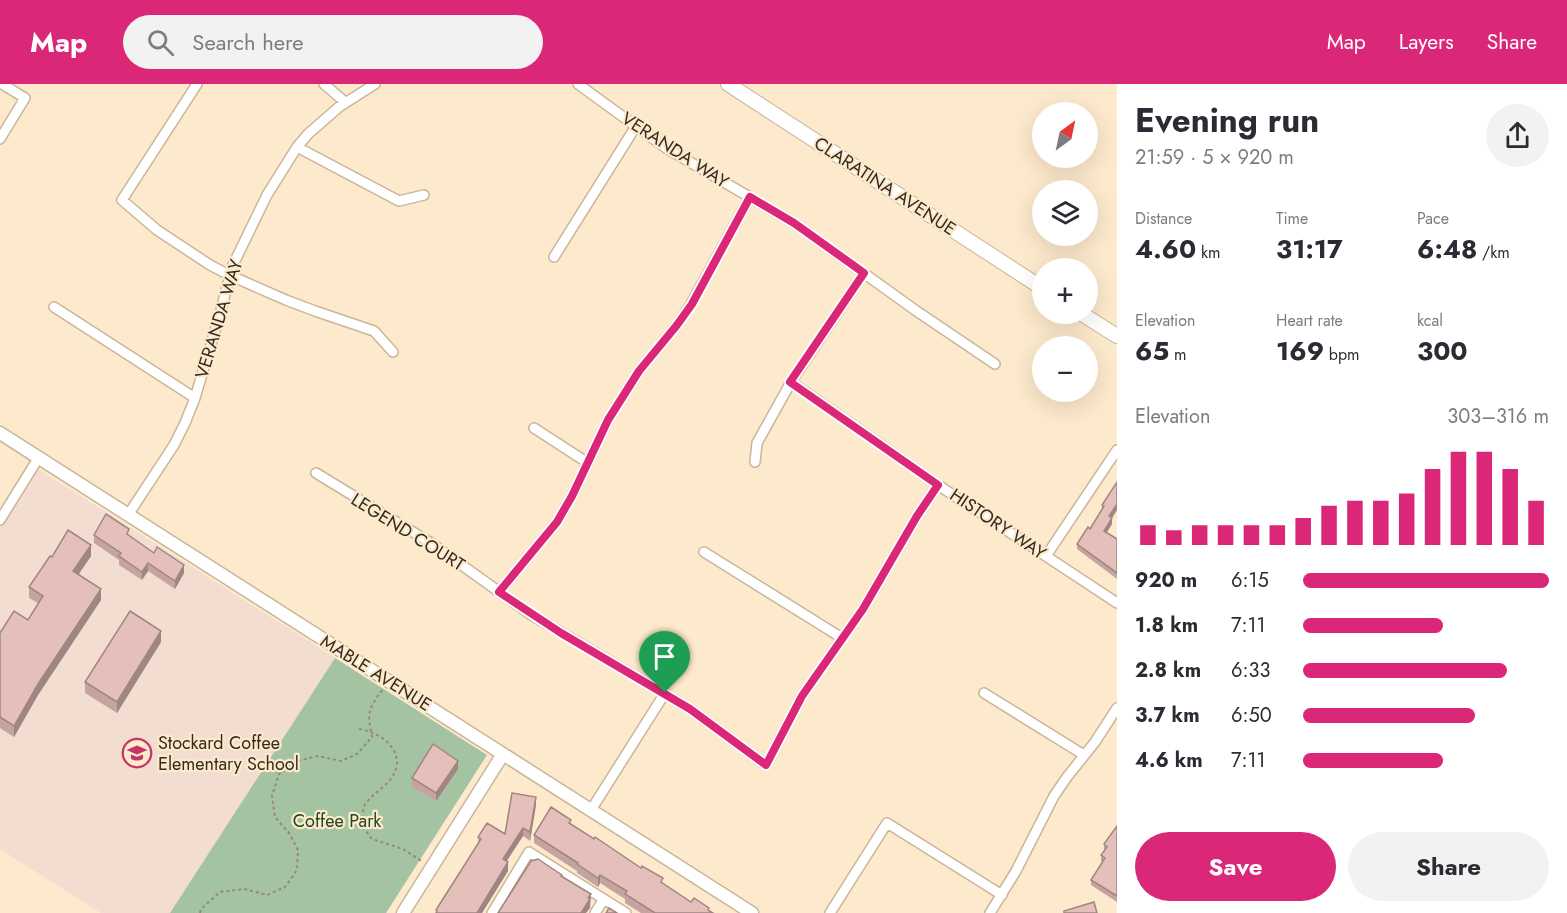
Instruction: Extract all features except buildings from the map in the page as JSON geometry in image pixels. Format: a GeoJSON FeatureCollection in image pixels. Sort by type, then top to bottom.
{"type":"FeatureCollection","features":[{"type":"Feature","properties":{"kind":"main road","name":"CLARATINA AVENUE"},"geometry":{"type":"LineString","coordinates":[[728,84],[1032,282]]}},
{"type":"Feature","properties":{"kind":"main road"},"geometry":{"type":"LineString","coordinates":[[1098,324],[1117,336]]}},
{"type":"Feature","properties":{"kind":"street"},"geometry":{"type":"LineString","coordinates":[[0,139],[25,98],[2,84]]}},
{"type":"Feature","properties":{"kind":"street"},"geometry":{"type":"LineString","coordinates":[[197,84],[122,200],[182,248],[230,275],[315,311],[374,331],[393,352]]}},
{"type":"Feature","properties":{"kind":"street"},"geometry":{"type":"LineString","coordinates":[[324,84],[345,102]]}},
{"type":"Feature","properties":{"kind":"street","name":"VERANDA WAY"},"geometry":{"type":"LineString","coordinates":[[128,515],[174,445],[185,423],[195,398],[230,275],[246,235],[267,195],[297,147],[308,134],[345,102],[375,84]]}},
{"type":"Feature","properties":{"kind":"street","name":"VERANDA WAY"},"geometry":{"type":"LineString","coordinates":[[578,84],[666,148],[794,223],[995,364]]}},
{"type":"Feature","properties":{"kind":"street"},"geometry":{"type":"LineString","coordinates":[[554,257],[636,126]]}},
{"type":"Feature","properties":{"kind":"street"},"geometry":{"type":"LineString","coordinates":[[297,147],[399,201],[424,195]]}},
{"type":"Feature","properties":{"kind":"street"},"geometry":{"type":"LineString","coordinates":[[499,592],[557,522],[608,420],[639,371],[692,304],[750,197]]}},
{"type":"Feature","properties":{"kind":"street"},"geometry":{"type":"LineString","coordinates":[[755,462],[757,443],[790,382],[864,273]]}},
{"type":"Feature","properties":{"kind":"street"},"geometry":{"type":"LineString","coordinates":[[54,307],[195,398]]}},
{"type":"Feature","properties":{"kind":"street","name":"HISTORY WAY"},"geometry":{"type":"LineString","coordinates":[[790,382],[938,485],[1117,603]]}},
{"type":"Feature","properties":{"kind":"street"},"geometry":{"type":"LineString","coordinates":[[534,428],[588,463]]}},
{"type":"Feature","properties":{"kind":"street","name":"MABLE AVENUE"},"geometry":{"type":"LineString","coordinates":[[0,433],[752,913]]}},
{"type":"Feature","properties":{"kind":"street"},"geometry":{"type":"LineString","coordinates":[[1046,556],[1117,450]]}},
{"type":"Feature","properties":{"kind":"street"},"geometry":{"type":"LineString","coordinates":[[0,520],[39,458]]}},
{"type":"Feature","properties":{"kind":"street","name":"LEGEND COURT"},"geometry":{"type":"LineString","coordinates":[[316,474],[431,543],[561,633],[665,693],[713,725],[766,765],[802,696],[842,638]]}},
{"type":"Feature","properties":{"kind":"street"},"geometry":{"type":"LineString","coordinates":[[704,552],[842,638],[863,609],[917,516],[938,485]]}},
{"type":"Feature","properties":{"kind":"street"},"geometry":{"type":"LineString","coordinates":[[591,810],[665,693]]}},
{"type":"Feature","properties":{"kind":"street"},"geometry":{"type":"LineString","coordinates":[[984,693],[1084,755]]}},
{"type":"Feature","properties":{"kind":"street"},"geometry":{"type":"LineString","coordinates":[[990,913],[1002,895],[1054,796],[1095,742],[1117,708]]}},
{"type":"Feature","properties":{"kind":"street"},"geometry":{"type":"LineString","coordinates":[[403,913],[503,754]]}},
{"type":"Feature","properties":{"kind":"street"},"geometry":{"type":"LineString","coordinates":[[830,913],[886,823],[1002,895]]}},
{"type":"Feature","properties":{"kind":"street"},"geometry":{"type":"LineString","coordinates":[[492,913],[530,852],[626,913]]}},
{"type":"Feature","properties":{"kind":"street"},"geometry":{"type":"LineString","coordinates":[[596,913],[604,899]]}},
{"type":"Feature","properties":{"kind":"path"},"geometry":{"type":"LineString","coordinates":[[200,913],[201,909],[220,892],[244,889],[267,895],[285,887],[297,870],[298,850],[289,833],[275,817],[272,796],[279,774],[297,760],[318,756],[341,761],[357,754],[372,737],[368,716],[372,704],[389,681]]}},
{"type":"Feature","properties":{"kind":"path"},"geometry":{"type":"LineString","coordinates":[[359,729],[370,730],[392,746],[398,763],[391,779],[364,805],[363,826],[372,839],[403,849],[432,867]]}},
{"type":"Feature","properties":{"kind":"shaded area","name":"Stockard Coffee Elementary School"},"geometry":{"type":"Polygon","coordinates":[[[35,467],[335,658],[170,913],[101,913],[0,849],[0,522],[35,467]]]}},
{"type":"Feature","properties":{"kind":"green space","name":"Coffee Park"},"geometry":{"type":"Polygon","coordinates":[[[335,658],[487,755],[386,913],[170,913],[335,658]]]}},
{"type":"Feature","properties":{"kind":"place","name":"Stockard Coffee Elementary School"},"geometry":{"type":"Point","coordinates":[137,753]}},
{"type":"Feature","properties":{"kind":"route"},"geometry":{"type":"LineString","coordinates":[[750,197],[794,223],[864,273],[790,382],[938,485],[917,516],[863,609],[802,696],[766,765],[713,725],[665,693],[561,633],[499,592],[557,522],[608,420],[639,371],[692,304],[750,197]]}}]}
